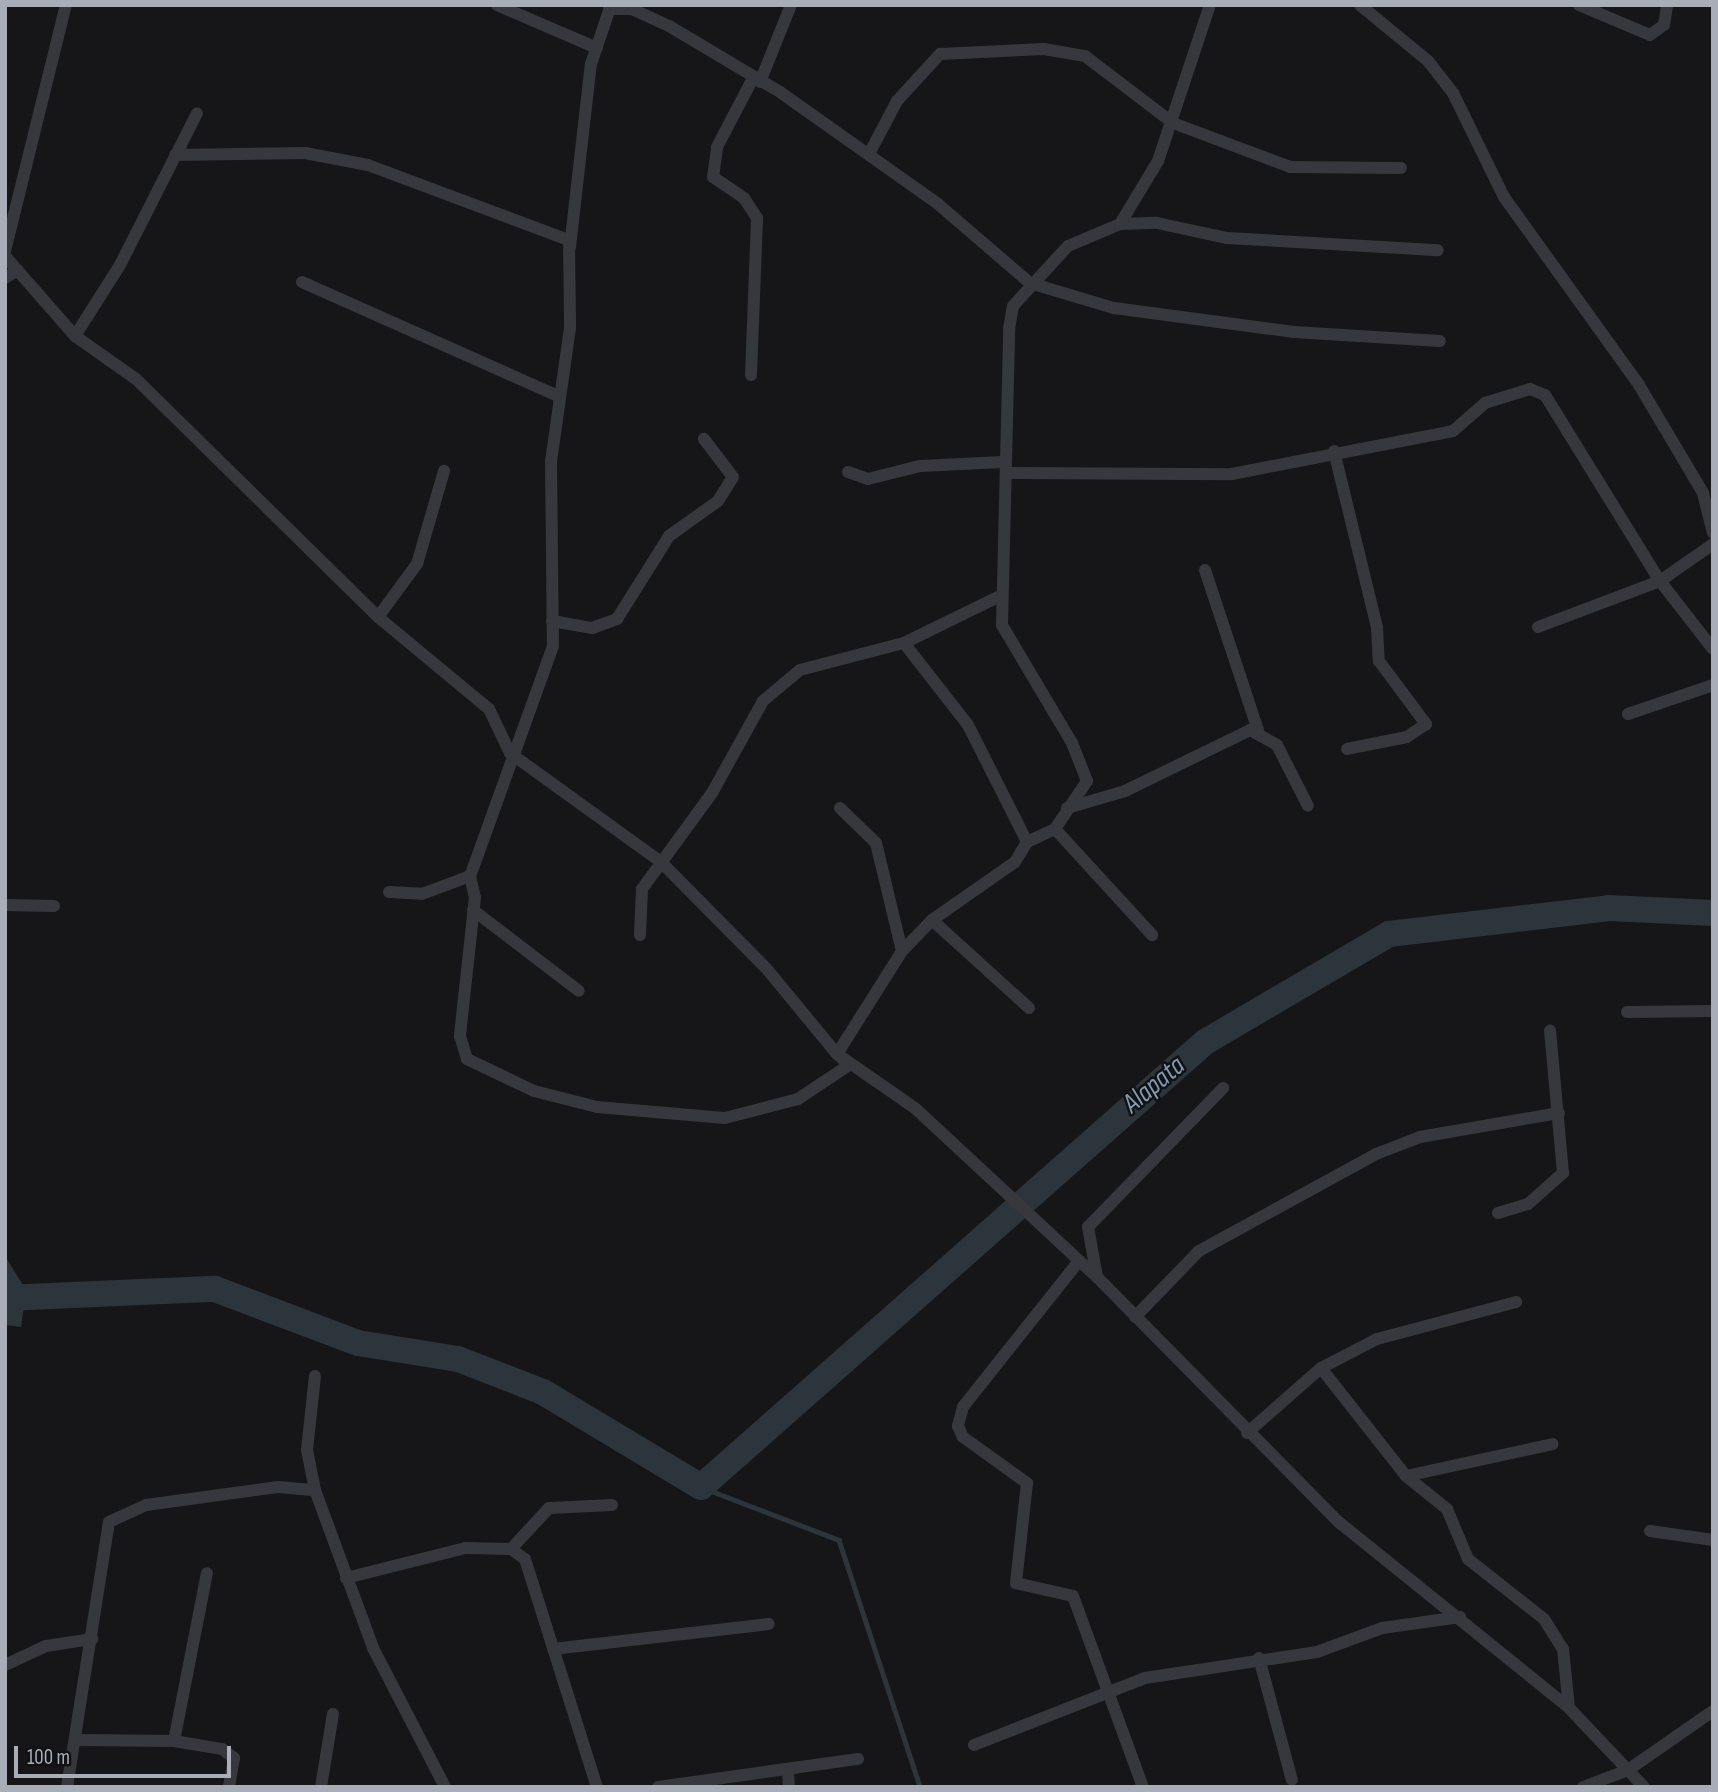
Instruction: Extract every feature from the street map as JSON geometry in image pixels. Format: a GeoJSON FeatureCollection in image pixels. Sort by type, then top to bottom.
{"type":"FeatureCollection","features":[{"type":"Feature","properties":{"kind":"street"},"geometry":{"type":"LineString","coordinates":[[5,251],[66,5]]}},
{"type":"Feature","properties":{"kind":"street"},"geometry":{"type":"LineString","coordinates":[[497,5],[597,48]]}},
{"type":"Feature","properties":{"kind":"street"},"geometry":{"type":"LineString","coordinates":[[751,375],[757,218],[744,198],[713,177],[717,146],[757,80],[791,5]]}},
{"type":"Feature","properties":{"kind":"street"},"geometry":{"type":"LineString","coordinates":[[1120,224],[1173,123],[1210,5]]}},
{"type":"Feature","properties":{"kind":"street"},"geometry":{"type":"LineString","coordinates":[[1360,5],[1428,61],[1453,93],[1504,197],[1639,385],[1703,493],[1713,533]]}},
{"type":"Feature","properties":{"kind":"street"},"geometry":{"type":"LineString","coordinates":[[1579,5],[1650,35],[1664,25],[1667,5]]}},
{"type":"Feature","properties":{"kind":"street"},"geometry":{"type":"LineString","coordinates":[[568,269],[597,48],[610,7],[632,9],[668,26],[757,80],[938,204],[1030,283],[1114,309],[1294,332],[1440,341]]}},
{"type":"Feature","properties":{"kind":"street"},"geometry":{"type":"LineString","coordinates":[[869,155],[897,102],[940,54],[1044,49],[1085,56],[1173,123],[1290,167],[1401,168]]}},
{"type":"Feature","properties":{"kind":"street"},"geometry":{"type":"LineString","coordinates":[[75,336],[197,113]]}},
{"type":"Feature","properties":{"kind":"street"},"geometry":{"type":"LineString","coordinates":[[5,256],[75,336],[136,379],[378,617],[489,709],[510,753],[661,862],[766,968],[849,1065],[798,1099],[726,1118],[597,1107],[534,1091],[477,1065],[463,1048],[473,910],[470,876],[510,753],[542,681],[553,646],[548,529],[560,397],[570,328],[569,240],[394,173],[305,153],[175,155]]}},
{"type":"Feature","properties":{"kind":"street"},"geometry":{"type":"LineString","coordinates":[[837,1054],[902,951],[932,920],[1015,862],[1027,842],[1055,828],[1087,781],[1086,770],[1002,625],[998,597],[1006,468],[1009,329],[1013,306],[1030,283],[1068,246],[1120,224],[1157,223],[1227,238],[1438,250]]}},
{"type":"Feature","properties":{"kind":"street"},"geometry":{"type":"LineString","coordinates":[[5,278],[18,270]]}},
{"type":"Feature","properties":{"kind":"street"},"geometry":{"type":"LineString","coordinates":[[302,282],[560,397]]}},
{"type":"Feature","properties":{"kind":"street"},"geometry":{"type":"LineString","coordinates":[[848,472],[868,479],[920,466],[1232,474],[1334,451],[1381,449],[1453,430],[1485,403],[1530,389],[1545,395],[1660,581],[1713,649]]}},
{"type":"Feature","properties":{"kind":"street"},"geometry":{"type":"LineString","coordinates":[[552,621],[592,628],[617,619],[668,536],[718,501],[733,477],[704,439]]}},
{"type":"Feature","properties":{"kind":"street"},"geometry":{"type":"LineString","coordinates":[[1334,451],[1377,628],[1379,661],[1426,724],[1407,737],[1348,749]]}},
{"type":"Feature","properties":{"kind":"street"},"geometry":{"type":"LineString","coordinates":[[378,617],[417,564],[444,471]]}},
{"type":"Feature","properties":{"kind":"street"},"geometry":{"type":"LineString","coordinates":[[1538,628],[1660,581],[1713,544]]}},
{"type":"Feature","properties":{"kind":"street"},"geometry":{"type":"LineString","coordinates":[[1205,570],[1258,730],[1278,745],[1308,806]]}},
{"type":"Feature","properties":{"kind":"street"},"geometry":{"type":"LineString","coordinates":[[640,935],[642,889],[712,793],[764,701],[800,670],[904,643],[998,597]]}},
{"type":"Feature","properties":{"kind":"street"},"geometry":{"type":"LineString","coordinates":[[904,643],[968,725],[1027,842]]}},
{"type":"Feature","properties":{"kind":"street"},"geometry":{"type":"LineString","coordinates":[[1628,714],[1713,685]]}},
{"type":"Feature","properties":{"kind":"street"},"geometry":{"type":"LineString","coordinates":[[1067,808],[1125,791],[1170,764],[1258,730]]}},
{"type":"Feature","properties":{"kind":"street"},"geometry":{"type":"LineString","coordinates":[[840,808],[876,843],[902,951]]}},
{"type":"Feature","properties":{"kind":"street"},"geometry":{"type":"LineString","coordinates":[[1055,828],[1152,935]]}},
{"type":"Feature","properties":{"kind":"street"},"geometry":{"type":"LineString","coordinates":[[388,892],[422,894],[470,876]]}},
{"type":"Feature","properties":{"kind":"street"},"geometry":{"type":"LineString","coordinates":[[5,905],[54,906]]}},
{"type":"Feature","properties":{"kind":"street"},"geometry":{"type":"LineString","coordinates":[[473,910],[579,991]]}},
{"type":"Feature","properties":{"kind":"street"},"geometry":{"type":"LineString","coordinates":[[932,920],[1029,1008]]}},
{"type":"Feature","properties":{"kind":"street"},"geometry":{"type":"LineString","coordinates":[[1627,1012],[1713,1011]]}},
{"type":"Feature","properties":{"kind":"street"},"geometry":{"type":"LineString","coordinates":[[1498,1213],[1528,1204],[1563,1173],[1550,1031]]}},
{"type":"Feature","properties":{"kind":"street"},"geometry":{"type":"LineString","coordinates":[[837,1054],[916,1109],[1097,1277],[1247,1433],[1371,1552],[1460,1617],[1569,1708],[1644,1787]]}},
{"type":"Feature","properties":{"kind":"street"},"geometry":{"type":"LineString","coordinates":[[1097,1277],[1088,1227],[1223,1088]]}},
{"type":"Feature","properties":{"kind":"street"},"geometry":{"type":"LineString","coordinates":[[1135,1317],[1199,1251],[1376,1154],[1420,1138],[1559,1114]]}},
{"type":"Feature","properties":{"kind":"street"},"geometry":{"type":"LineString","coordinates":[[1079,1262],[963,1407],[958,1426],[963,1437],[1027,1483],[1016,1583],[1073,1596],[1110,1690],[1143,1787]]}},
{"type":"Feature","properties":{"kind":"street"},"geometry":{"type":"LineString","coordinates":[[1247,1433],[1321,1368],[1377,1339],[1516,1302]]}},
{"type":"Feature","properties":{"kind":"street"},"geometry":{"type":"LineString","coordinates":[[1321,1368],[1406,1476],[1447,1509],[1478,1569],[1544,1619],[1563,1649],[1569,1708]]}},
{"type":"Feature","properties":{"kind":"street"},"geometry":{"type":"LineString","coordinates":[[314,1376],[307,1450],[315,1490],[345,1578],[373,1648],[445,1787]]}},
{"type":"Feature","properties":{"kind":"street"},"geometry":{"type":"LineString","coordinates":[[1406,1476],[1553,1444]]}},
{"type":"Feature","properties":{"kind":"street"},"geometry":{"type":"LineString","coordinates":[[67,1787],[77,1740],[105,1538],[115,1515],[254,1489],[315,1490]]}},
{"type":"Feature","properties":{"kind":"street"},"geometry":{"type":"LineString","coordinates":[[345,1578],[465,1548],[511,1549],[549,1508],[612,1505]]}},
{"type":"Feature","properties":{"kind":"street"},"geometry":{"type":"LineString","coordinates":[[1650,1531],[1713,1540]]}},
{"type":"Feature","properties":{"kind":"street"},"geometry":{"type":"LineString","coordinates":[[511,1549],[533,1576],[597,1787]]}},
{"type":"Feature","properties":{"kind":"street"},"geometry":{"type":"LineString","coordinates":[[174,1741],[207,1573]]}},
{"type":"Feature","properties":{"kind":"street"},"geometry":{"type":"LineString","coordinates":[[974,1745],[1110,1690],[1184,1669],[1317,1651],[1382,1628],[1460,1617]]}},
{"type":"Feature","properties":{"kind":"street"},"geometry":{"type":"LineString","coordinates":[[553,1649],[769,1624]]}},
{"type":"Feature","properties":{"kind":"street"},"geometry":{"type":"LineString","coordinates":[[5,1665],[46,1647],[92,1639]]}},
{"type":"Feature","properties":{"kind":"street"},"geometry":{"type":"LineString","coordinates":[[1258,1658],[1292,1780]]}},
{"type":"Feature","properties":{"kind":"street"},"geometry":{"type":"LineString","coordinates":[[1583,1787],[1628,1770],[1713,1711]]}},
{"type":"Feature","properties":{"kind":"street"},"geometry":{"type":"LineString","coordinates":[[321,1787],[332,1714]]}},
{"type":"Feature","properties":{"kind":"street"},"geometry":{"type":"LineString","coordinates":[[77,1740],[174,1741],[231,1753],[229,1787]]}},
{"type":"Feature","properties":{"kind":"street"},"geometry":{"type":"LineString","coordinates":[[658,1787],[858,1759]]}},
{"type":"Feature","properties":{"kind":"street"},"geometry":{"type":"LineString","coordinates":[[788,1769],[789,1787]]}},
{"type":"Feature","properties":{"kind":"shaded area"},"geometry":{"type":"Polygon","coordinates":[[[5,1256],[26,1290],[21,1327],[5,1325],[5,1256]]]}},
{"type":"Feature","properties":{"kind":"waterway","name":"Alapata"},"geometry":{"type":"LineString","coordinates":[[5,1298],[215,1289],[358,1343],[458,1359],[543,1392],[701,1487],[1205,1042],[1389,934],[1609,908],[1713,913]]}},
{"type":"Feature","properties":{"kind":"waterway"},"geometry":{"type":"LineString","coordinates":[[701,1487],[839,1540],[920,1787]]}}]}
